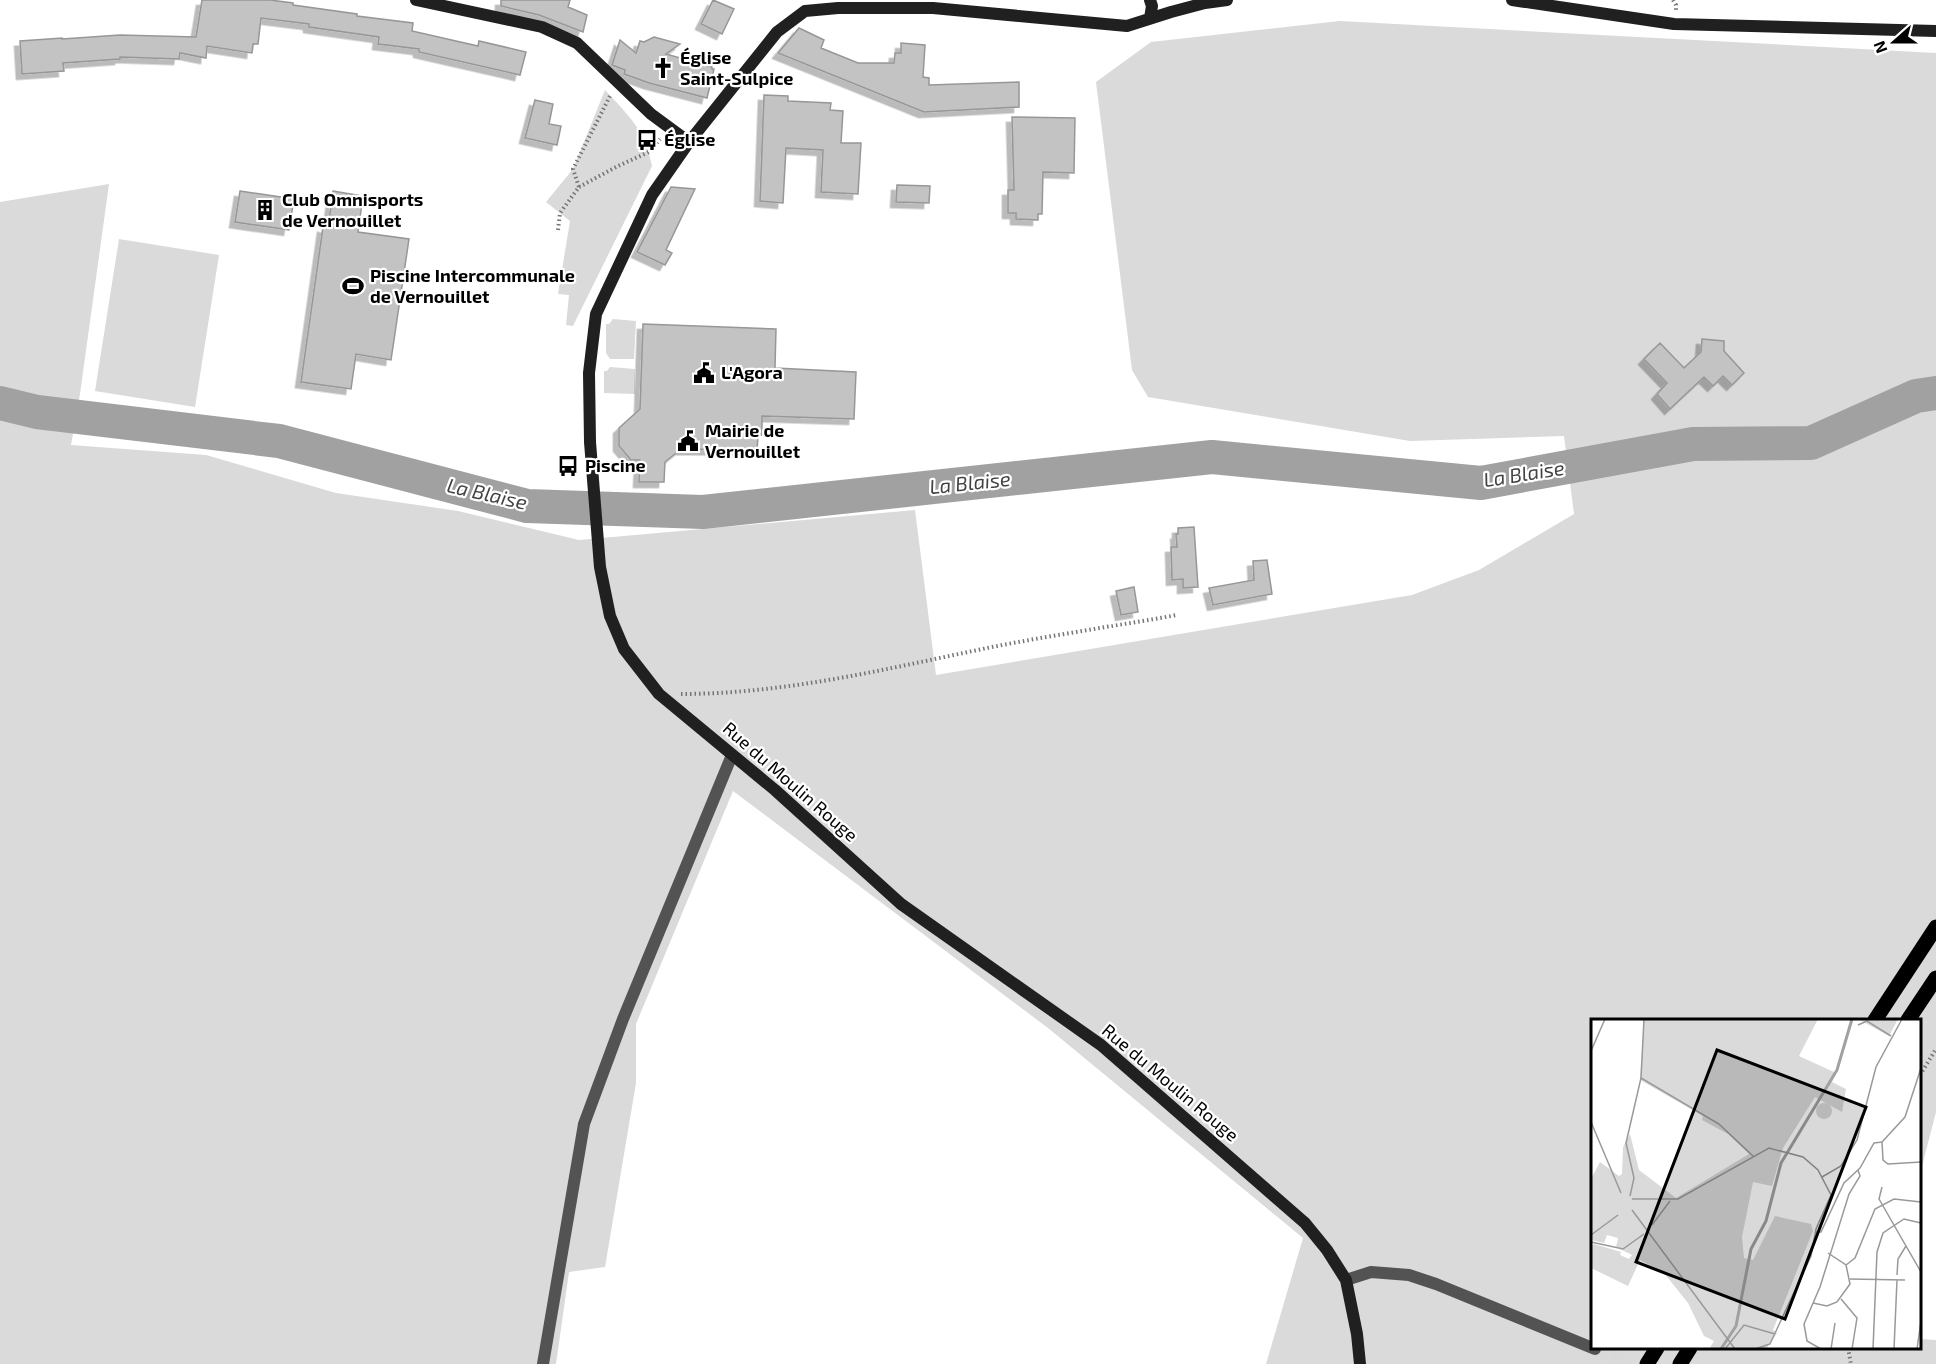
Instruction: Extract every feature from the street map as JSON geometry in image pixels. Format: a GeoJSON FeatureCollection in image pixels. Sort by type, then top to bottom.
{"type":"FeatureCollection","features":[{"type":"Feature","properties":{"kind":"main road"},"geometry":{"type":"LineString","coordinates":[[1876,1019],[1936,927]]}},
{"type":"Feature","properties":{"kind":"main road"},"geometry":{"type":"LineString","coordinates":[[1909,1019],[1936,978]]}},
{"type":"Feature","properties":{"kind":"main road"},"geometry":{"type":"LineString","coordinates":[[1647,1364],[1656,1349]]}},
{"type":"Feature","properties":{"kind":"main road"},"geometry":{"type":"LineString","coordinates":[[1680,1364],[1689,1349]]}},
{"type":"Feature","properties":{"kind":"street"},"geometry":{"type":"LineString","coordinates":[[416,0],[542,27],[577,43],[651,114],[689,142]]}},
{"type":"Feature","properties":{"kind":"street"},"geometry":{"type":"LineString","coordinates":[[1150,0],[1152,6],[1150,18]]}},
{"type":"Feature","properties":{"kind":"street","name":"Rue du Moulin Rouge"},"geometry":{"type":"LineString","coordinates":[[1227,0],[1205,3],[1127,26],[933,8],[838,8],[805,11],[777,32],[689,142],[652,195],[596,314],[590,353],[588,396],[600,567],[610,616],[624,649],[659,694],[775,790],[901,904],[1101,1046],[1305,1223],[1346,1280],[1357,1334],[1360,1364]]}},
{"type":"Feature","properties":{"kind":"street"},"geometry":{"type":"LineString","coordinates":[[1512,0],[1674,24],[1936,31]]}},
{"type":"Feature","properties":{"kind":"street"},"geometry":{"type":"LineString","coordinates":[[543,1364],[584,1124],[623,1019],[732,754]]}},
{"type":"Feature","properties":{"kind":"street"},"geometry":{"type":"LineString","coordinates":[[1346,1280],[1371,1272],[1408,1275],[1436,1284],[1591,1347]]}},
{"type":"Feature","properties":{"kind":"path"},"geometry":{"type":"LineString","coordinates":[[579,187],[573,169],[617,82]]}},
{"type":"Feature","properties":{"kind":"path"},"geometry":{"type":"LineString","coordinates":[[558,230],[560,213],[579,187],[649,152],[669,126]]}},
{"type":"Feature","properties":{"kind":"path"},"geometry":{"type":"LineString","coordinates":[[659,694],[718,694],[792,685],[872,672],[994,646],[1177,615]]}},
{"type":"Feature","properties":{"kind":"path"},"geometry":{"type":"LineString","coordinates":[[1921,1073],[1936,1049]]}},
{"type":"Feature","properties":{"kind":"path"},"geometry":{"type":"LineString","coordinates":[[1848,1349],[1851,1364]]}},
{"type":"Feature","properties":{"kind":"shaded area"},"geometry":{"type":"Polygon","coordinates":[[[1340,21],[1936,53],[1936,1112],[1921,1170],[1921,1019],[1591,1019],[1591,1349],[1921,1349],[1921,1339],[1936,1340],[1936,1364],[1266,1364],[1303,1238],[1048,1028],[733,791],[636,1024],[636,1083],[605,1267],[569,1272],[556,1364],[0,1364],[0,202],[109,184],[71,445],[206,455],[336,493],[458,511],[579,540],[915,510],[936,675],[1412,595],[1479,570],[1574,514],[1564,436],[1410,441],[1148,397],[1132,370],[1096,82],[1151,42],[1340,21]]]}},
{"type":"Feature","properties":{"kind":"shaded area"},"geometry":{"type":"Polygon","coordinates":[[[605,90],[635,124],[645,143],[652,166],[573,326],[566,325],[569,295],[558,294],[570,221],[546,202],[573,169],[605,90]]]}},
{"type":"Feature","properties":{"kind":"shaded area"},"geometry":{"type":"Polygon","coordinates":[[[119,239],[219,255],[195,407],[95,391],[119,239]]]}},
{"type":"Feature","properties":{"kind":"shaded area"},"geometry":{"type":"Polygon","coordinates":[[[613,319],[636,321],[634,359],[610,359],[606,353],[606,324],[613,319]]]}},
{"type":"Feature","properties":{"kind":"shaded area"},"geometry":{"type":"Polygon","coordinates":[[[610,367],[635,369],[635,394],[604,393],[604,371],[610,367]]]}},
{"type":"Feature","properties":{"kind":"building"},"geometry":{"type":"Polygon","coordinates":[[[202,0],[270,0],[293,3],[293,5],[357,14],[357,16],[413,23],[412,31],[478,46],[479,41],[526,52],[520,75],[419,52],[419,49],[378,44],[379,37],[261,18],[258,44],[253,44],[252,53],[207,46],[206,58],[180,53],[179,59],[120,57],[120,59],[63,63],[64,71],[22,74],[20,41],[120,35],[196,37],[202,0]]]}},
{"type":"Feature","properties":{"kind":"building"},"geometry":{"type":"Polygon","coordinates":[[[501,0],[570,0],[568,7],[587,15],[583,32],[539,15],[501,6],[501,0]]]}},
{"type":"Feature","properties":{"kind":"building"},"geometry":{"type":"Polygon","coordinates":[[[713,0],[734,9],[722,34],[701,24],[713,0]]]}},
{"type":"Feature","properties":{"kind":"building"},"geometry":{"type":"Polygon","coordinates":[[[799,28],[824,40],[821,48],[858,63],[894,63],[895,53],[901,53],[901,43],[925,45],[923,77],[929,78],[929,85],[1019,82],[1019,107],[924,112],[778,53],[799,28]]]}},
{"type":"Feature","properties":{"kind":"building","name":"Église Saint-Sulpice"},"geometry":{"type":"Polygon","coordinates":[[[654,37],[680,44],[666,54],[714,69],[707,98],[649,83],[624,74],[625,70],[612,65],[620,40],[636,53],[640,41],[644,42],[654,37]]]}},
{"type":"Feature","properties":{"kind":"building"},"geometry":{"type":"Polygon","coordinates":[[[764,95],[788,96],[788,101],[831,103],[830,110],[843,111],[841,143],[861,143],[858,194],[821,192],[823,150],[786,148],[783,203],[760,201],[764,95]]]}},
{"type":"Feature","properties":{"kind":"building"},"geometry":{"type":"Polygon","coordinates":[[[535,100],[553,104],[549,124],[561,126],[557,145],[525,138],[535,100]]]}},
{"type":"Feature","properties":{"kind":"building"},"geometry":{"type":"Polygon","coordinates":[[[1012,117],[1075,118],[1074,173],[1043,172],[1042,214],[1038,214],[1038,220],[1016,219],[1016,213],[1008,213],[1008,190],[1014,190],[1012,117]]]}},
{"type":"Feature","properties":{"kind":"building"},"geometry":{"type":"Polygon","coordinates":[[[897,185],[930,186],[929,203],[896,202],[897,185]]]}},
{"type":"Feature","properties":{"kind":"building"},"geometry":{"type":"Polygon","coordinates":[[[671,187],[695,189],[666,250],[672,253],[665,265],[637,252],[671,187]]]}},
{"type":"Feature","properties":{"kind":"building","name":"Club Omnisports de Vernouillet"},"geometry":{"type":"Polygon","coordinates":[[[240,191],[294,199],[289,230],[235,222],[240,191]]]}},
{"type":"Feature","properties":{"kind":"building","name":"Piscine Intercommunale de Vernouillet"},"geometry":{"type":"Polygon","coordinates":[[[333,191],[363,196],[358,232],[409,239],[391,360],[356,354],[351,389],[301,382],[323,227],[328,228],[333,191]]]}},
{"type":"Feature","properties":{"kind":"building"},"geometry":{"type":"Polygon","coordinates":[[[643,324],[776,329],[775,368],[856,372],[854,419],[762,416],[762,435],[758,436],[757,450],[681,449],[665,462],[664,482],[639,482],[640,460],[631,460],[619,446],[619,428],[640,409],[643,324]]]}},
{"type":"Feature","properties":{"kind":"building"},"geometry":{"type":"Polygon","coordinates":[[[1702,339],[1724,341],[1724,351],[1744,373],[1732,385],[1723,376],[1713,386],[1704,377],[1670,409],[1657,394],[1667,383],[1644,359],[1660,343],[1684,368],[1701,352],[1702,339]]]}},
{"type":"Feature","properties":{"kind":"building"},"geometry":{"type":"Polygon","coordinates":[[[1194,527],[1198,587],[1183,588],[1183,579],[1172,580],[1171,547],[1177,547],[1178,528],[1194,527]]]}},
{"type":"Feature","properties":{"kind":"building"},"geometry":{"type":"Polygon","coordinates":[[[1267,560],[1272,594],[1213,605],[1209,588],[1254,580],[1253,561],[1267,560]]]}},
{"type":"Feature","properties":{"kind":"building"},"geometry":{"type":"Polygon","coordinates":[[[1134,587],[1138,612],[1121,615],[1116,591],[1134,587]]]}},
{"type":"Feature","properties":{"kind":"waterway","name":"La Blaise"},"geometry":{"type":"LineString","coordinates":[[0,403],[37,412],[279,441],[527,506],[703,512],[1212,457],[1481,483],[1693,444],[1811,443],[1916,396],[1936,393]]}},
{"type":"Feature","properties":{"kind":"tunnel"},"geometry":{"type":"LineString","coordinates":[[1595,1349],[1631,1364]]}},
{"type":"Feature","properties":{"kind":"place","name":"Église Saint-Sulpice"},"geometry":{"type":"Point","coordinates":[663,68]}},
{"type":"Feature","properties":{"kind":"place","name":"Église"},"geometry":{"type":"Point","coordinates":[647,140]}},
{"type":"Feature","properties":{"kind":"place","name":"Club Omnisports de Vernouillet"},"geometry":{"type":"Point","coordinates":[265,210]}},
{"type":"Feature","properties":{"kind":"place","name":"Piscine Intercommunale de Vernouillet"},"geometry":{"type":"Point","coordinates":[353,286]}},
{"type":"Feature","properties":{"kind":"place","name":"L'Agora"},"geometry":{"type":"Point","coordinates":[704,373]}},
{"type":"Feature","properties":{"kind":"place","name":"Mairie de Vernouillet"},"geometry":{"type":"Point","coordinates":[688,441]}},
{"type":"Feature","properties":{"kind":"place","name":"Piscine"},"geometry":{"type":"Point","coordinates":[568,466]}}]}
